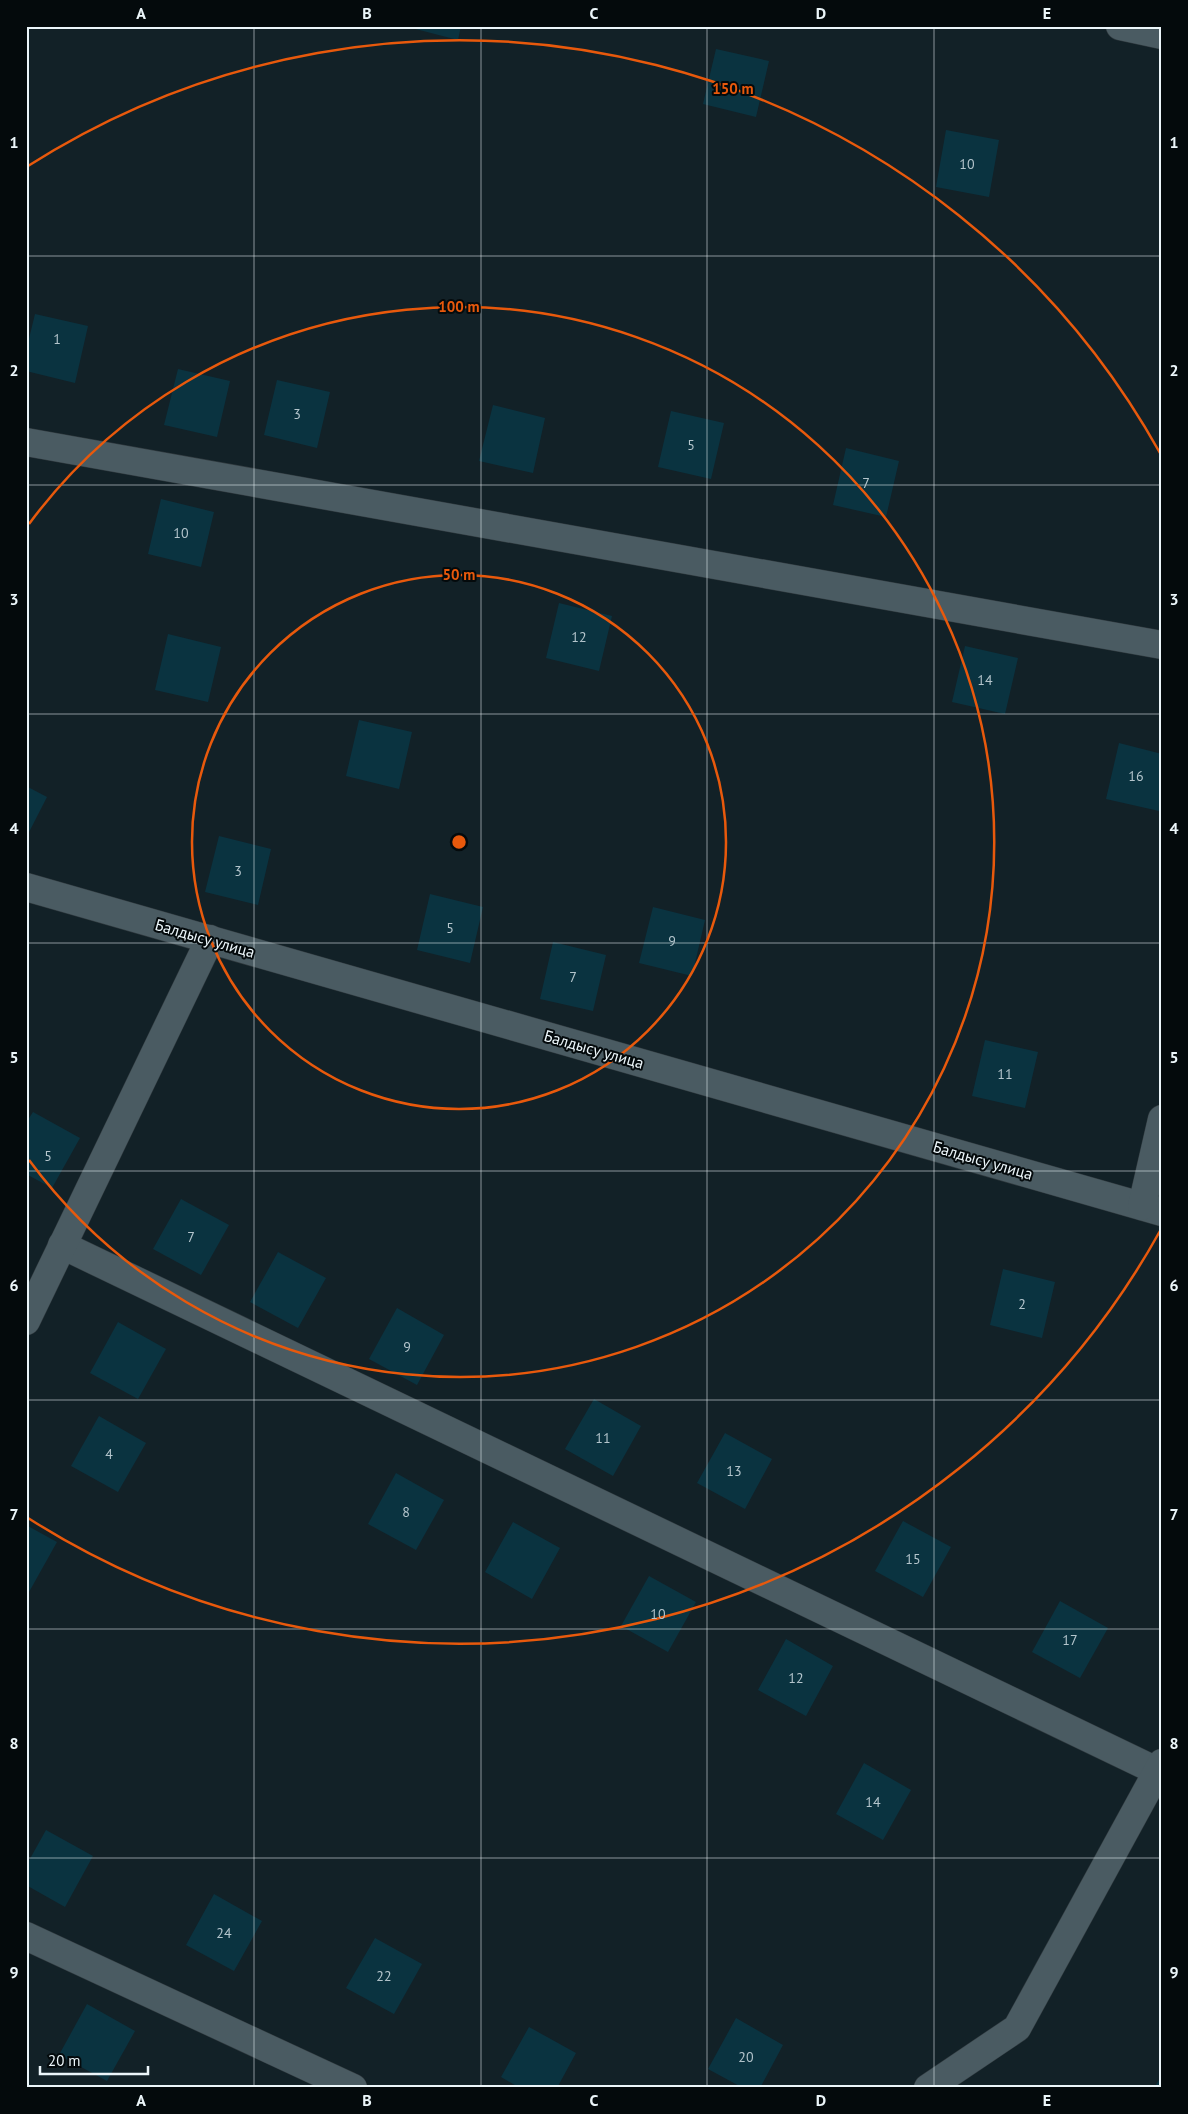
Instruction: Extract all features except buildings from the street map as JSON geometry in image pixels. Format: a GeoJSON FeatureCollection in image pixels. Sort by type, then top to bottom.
{"type":"FeatureCollection","features":[{"type":"Feature","properties":{"kind":"street"},"geometry":{"type":"LineString","coordinates":[[1120,26],[1162,35]]}},
{"type":"Feature","properties":{"kind":"street"},"geometry":{"type":"LineString","coordinates":[[26,442],[1162,645]]}},
{"type":"Feature","properties":{"kind":"street","name":"Балдысу улица"},"geometry":{"type":"LineString","coordinates":[[26,887],[1152,1209]]}},
{"type":"Feature","properties":{"kind":"street"},"geometry":{"type":"LineString","coordinates":[[26,1321],[210,939]]}},
{"type":"Feature","properties":{"kind":"street"},"geometry":{"type":"LineString","coordinates":[[1152,1209],[1162,1119]]}},
{"type":"Feature","properties":{"kind":"street"},"geometry":{"type":"LineString","coordinates":[[62,1245],[1160,1768],[1017,2028],[928,2088]]}},
{"type":"Feature","properties":{"kind":"street"},"geometry":{"type":"LineString","coordinates":[[26,1936],[353,2088]]}}]}
